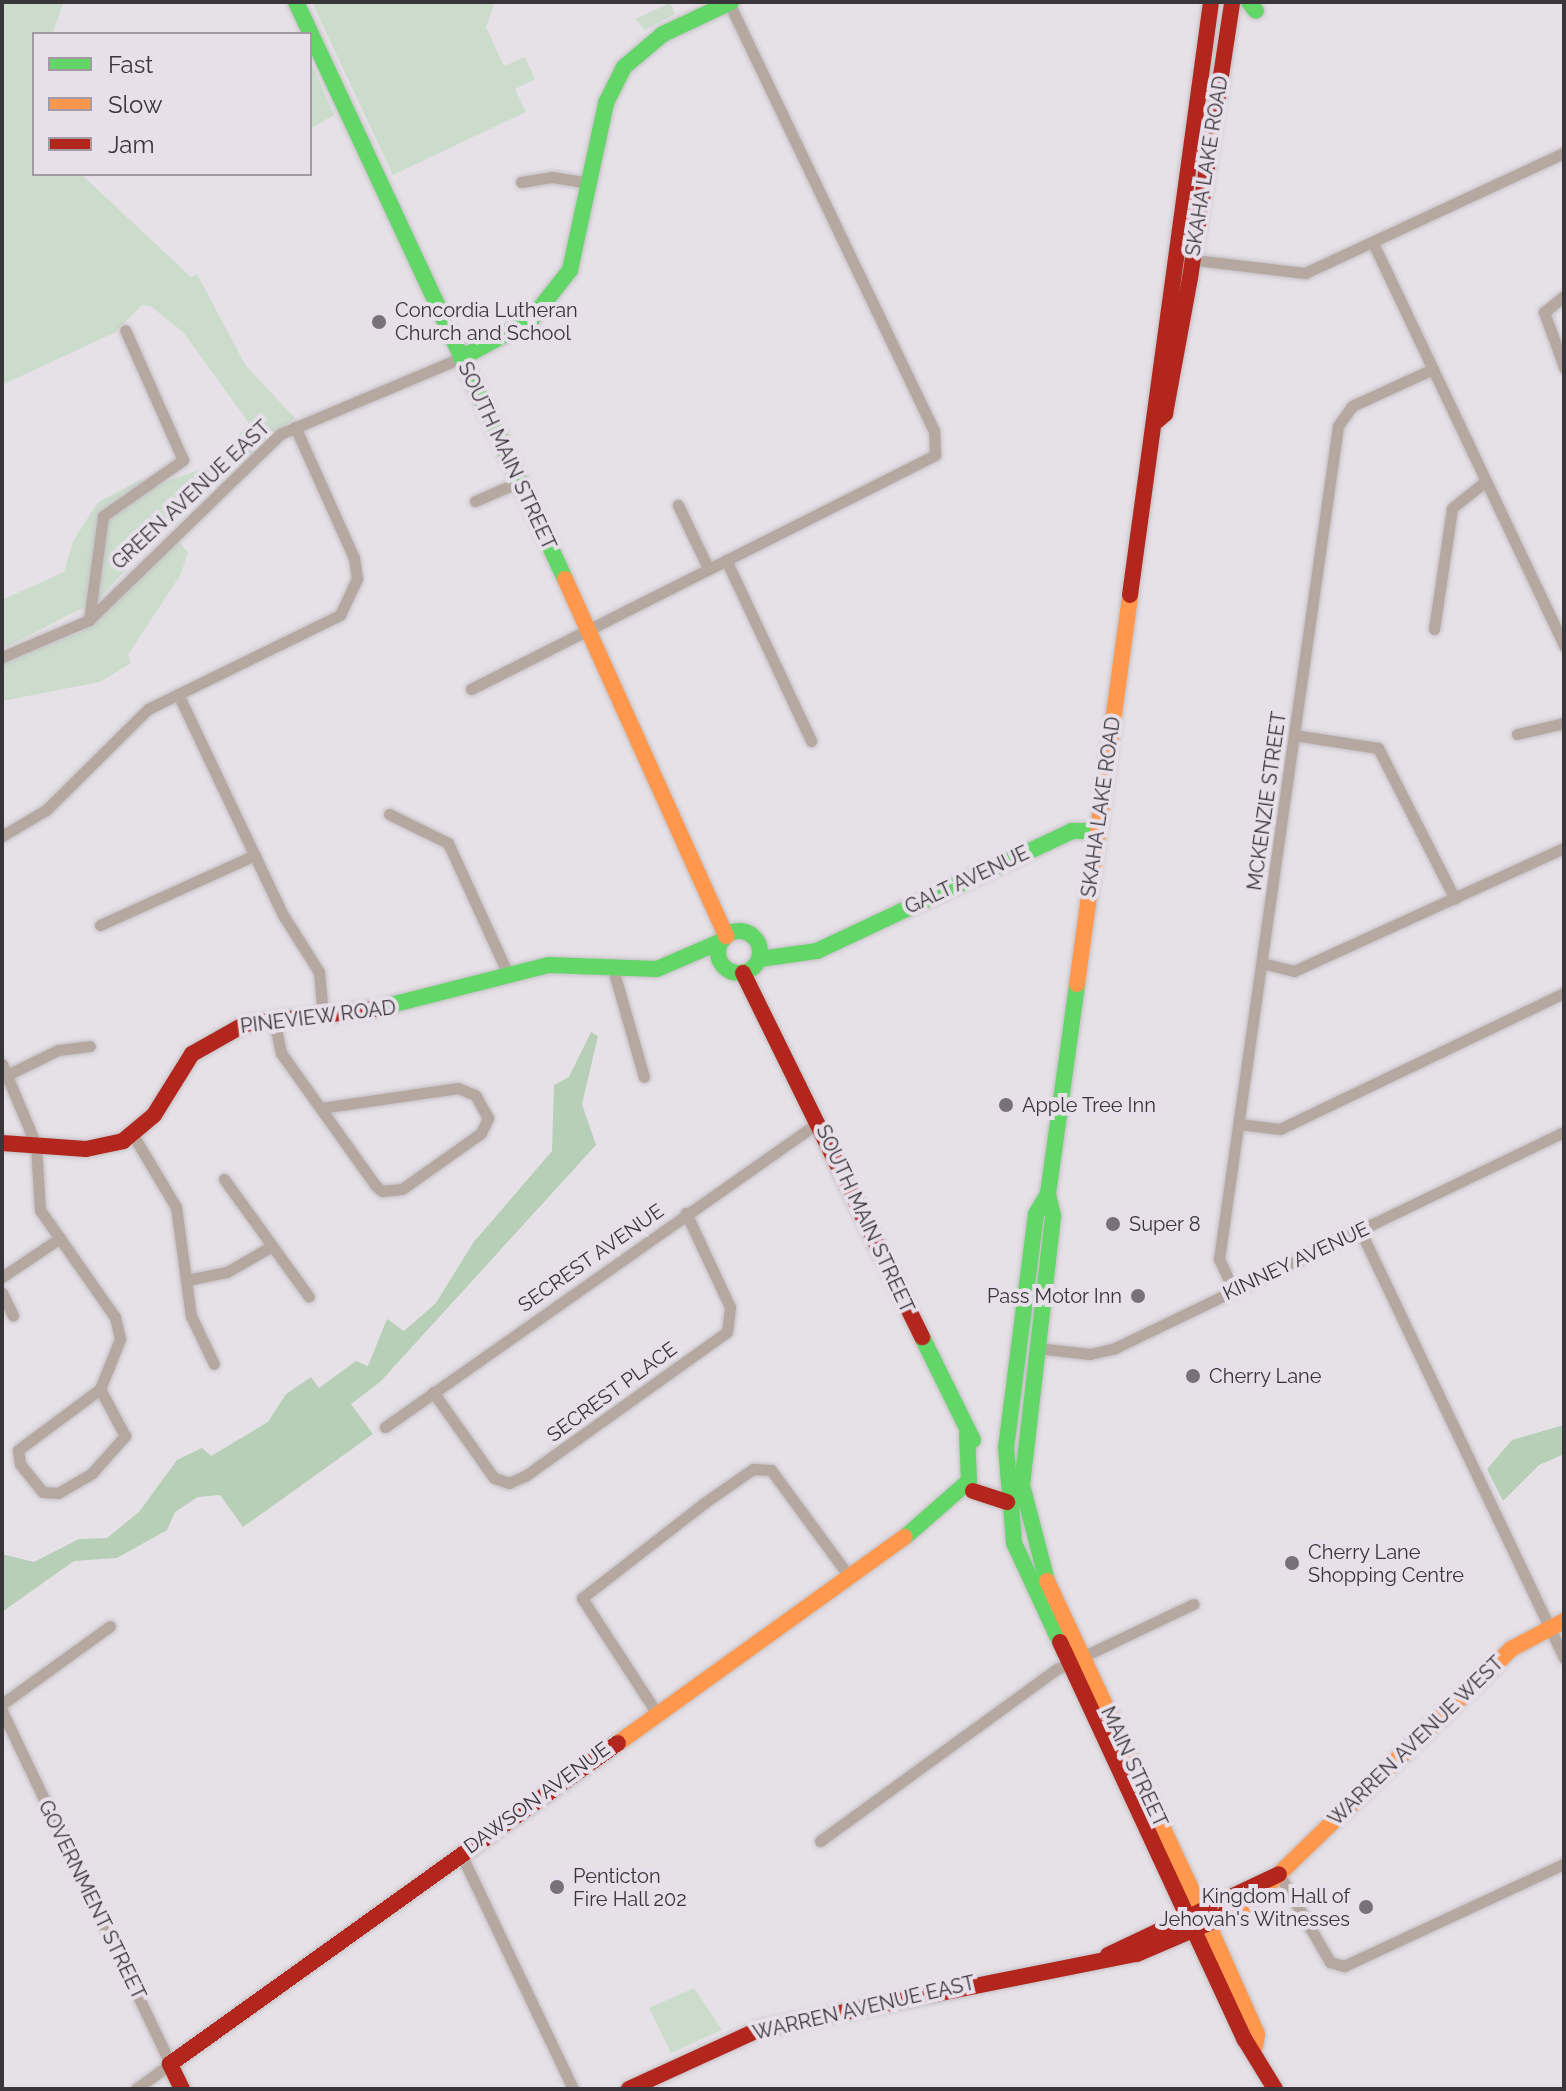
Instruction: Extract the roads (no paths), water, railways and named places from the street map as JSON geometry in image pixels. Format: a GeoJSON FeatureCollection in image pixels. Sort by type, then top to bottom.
{"type":"FeatureCollection","features":[{"type":"Feature","properties":{"kind":"street","name":"SOUTH MAIN STREET"},"geometry":{"type":"LineString","coordinates":[[296,2],[310,32]]}},
{"type":"Feature","properties":{"kind":"street"},"geometry":{"type":"LineString","coordinates":[[461,358],[517,330],[551,300],[575,258],[606,103],[624,67],[663,34],[730,2],[934,431],[935,455],[587,627],[471,689]]}},
{"type":"Feature","properties":{"kind":"street","name":"SKAHA LAKE ROAD"},"geometry":{"type":"LineString","coordinates":[[1007,1502],[1028,1347],[1053,1216],[1048,1194],[1157,421],[1175,257],[1211,2]]}},
{"type":"Feature","properties":{"kind":"street"},"geometry":{"type":"LineString","coordinates":[[1194,120],[1206,97],[1217,31],[1229,4]]}},
{"type":"Feature","properties":{"kind":"street","name":"SKAHA LAKE ROAD"},"geometry":{"type":"LineString","coordinates":[[1157,421],[1165,414],[1193,260],[1229,4]]}},
{"type":"Feature","properties":{"kind":"street","name":"SOUTH MAIN STREET"},"geometry":{"type":"LineString","coordinates":[[312,37],[719,909],[730,936],[723,966]]}},
{"type":"Feature","properties":{"kind":"street"},"geometry":{"type":"LineString","coordinates":[[1175,257],[1296,275],[1373,243],[1564,153]]}},
{"type":"Feature","properties":{"kind":"street"},"geometry":{"type":"LineString","coordinates":[[521,182],[591,183]]}},
{"type":"Feature","properties":{"kind":"street"},"geometry":{"type":"LineString","coordinates":[[1373,243],[1564,646]]}},
{"type":"Feature","properties":{"kind":"street"},"geometry":{"type":"LineString","coordinates":[[1564,296],[1544,312],[1564,367]]}},
{"type":"Feature","properties":{"kind":"street"},"geometry":{"type":"LineString","coordinates":[[89,620],[103,516],[183,460],[125,330]]}},
{"type":"Feature","properties":{"kind":"street","name":"GREEN AVENUE EAST"},"geometry":{"type":"LineString","coordinates":[[2,657],[89,620],[295,427],[347,412],[461,358]]}},
{"type":"Feature","properties":{"kind":"street","name":"MCKENZIE STREET"},"geometry":{"type":"LineString","coordinates":[[1234,1291],[1219,1259],[1340,418],[1433,369]]}},
{"type":"Feature","properties":{"kind":"street"},"geometry":{"type":"LineString","coordinates":[[2,836],[46,810],[148,709],[317,628],[350,599],[354,558],[295,427]]}},
{"type":"Feature","properties":{"kind":"street"},"geometry":{"type":"LineString","coordinates":[[1434,629],[1452,508],[1486,481]]}},
{"type":"Feature","properties":{"kind":"street"},"geometry":{"type":"LineString","coordinates":[[475,501],[519,482]]}},
{"type":"Feature","properties":{"kind":"street"},"geometry":{"type":"LineString","coordinates":[[678,505],[708,568]]}},
{"type":"Feature","properties":{"kind":"street"},"geometry":{"type":"LineString","coordinates":[[726,560],[811,741]]}},
{"type":"Feature","properties":{"kind":"street"},"geometry":{"type":"LineString","coordinates":[[178,694],[255,855],[319,972],[323,1015]]}},
{"type":"Feature","properties":{"kind":"street"},"geometry":{"type":"LineString","coordinates":[[1517,734],[1564,723]]}},
{"type":"Feature","properties":{"kind":"street"},"geometry":{"type":"LineString","coordinates":[[1294,735],[1378,748],[1455,899]]}},
{"type":"Feature","properties":{"kind":"street"},"geometry":{"type":"LineString","coordinates":[[389,814],[448,843],[509,976]]}},
{"type":"Feature","properties":{"kind":"street","name":"GALT AVENUE"},"geometry":{"type":"LineString","coordinates":[[755,960],[817,951],[1067,833],[1098,831]]}},
{"type":"Feature","properties":{"kind":"street"},"geometry":{"type":"LineString","coordinates":[[1067,833],[1095,849]]}},
{"type":"Feature","properties":{"kind":"street"},"geometry":{"type":"LineString","coordinates":[[1262,963],[1294,971],[1564,848]]}},
{"type":"Feature","properties":{"kind":"street"},"geometry":{"type":"LineString","coordinates":[[100,925],[255,855]]}},
{"type":"Feature","properties":{"kind":"street"},"geometry":{"type":"LineString","coordinates":[[730,936],[755,960]]}},
{"type":"Feature","properties":{"kind":"street","name":"PINEVIEW ROAD"},"geometry":{"type":"LineString","coordinates":[[680,962],[730,936]]}},
{"type":"Feature","properties":{"kind":"street","name":"SOUTH MAIN STREET"},"geometry":{"type":"LineString","coordinates":[[755,960],[763,1003],[967,1434],[980,1455],[973,1486]]}},
{"type":"Feature","properties":{"kind":"street","name":"PINEVIEW ROAD"},"geometry":{"type":"LineString","coordinates":[[133,1135],[201,1046],[227,1030],[274,1020],[428,1002],[559,963],[613,969],[680,962],[723,966],[755,960]]}},
{"type":"Feature","properties":{"kind":"street"},"geometry":{"type":"LineString","coordinates":[[613,969],[644,1077]]}},
{"type":"Feature","properties":{"kind":"street"},"geometry":{"type":"LineString","coordinates":[[1239,1124],[1280,1129],[1564,993]]}},
{"type":"Feature","properties":{"kind":"street"},"geometry":{"type":"LineString","coordinates":[[274,1020],[281,1053],[375,1185],[392,1193],[481,1133],[488,1118],[475,1095],[458,1088],[321,1108]]}},
{"type":"Feature","properties":{"kind":"street"},"geometry":{"type":"LineString","coordinates":[[90,1046],[58,1050],[5,1070],[36,1145],[40,1210],[115,1317],[116,1360],[100,1389],[18,1450],[20,1464],[43,1492],[58,1493],[92,1473],[125,1436],[100,1389]]}},
{"type":"Feature","properties":{"kind":"street","name":"SECREST AVENUE"},"geometry":{"type":"LineString","coordinates":[[385,1427],[819,1122]]}},
{"type":"Feature","properties":{"kind":"street","name":"KINNEY AVENUE"},"geometry":{"type":"LineString","coordinates":[[1028,1347],[1102,1352],[1564,1132]]}},
{"type":"Feature","properties":{"kind":"street"},"geometry":{"type":"LineString","coordinates":[[2,1143],[95,1149],[133,1135],[176,1207],[191,1316],[214,1364]]}},
{"type":"Feature","properties":{"kind":"street"},"geometry":{"type":"LineString","coordinates":[[224,1179],[309,1297]]}},
{"type":"Feature","properties":{"kind":"street","name":"SECREST PLACE"},"geometry":{"type":"LineString","coordinates":[[433,1392],[494,1478],[509,1483],[525,1476],[727,1332],[730,1307],[686,1213]]}},
{"type":"Feature","properties":{"kind":"street"},"geometry":{"type":"LineString","coordinates":[[1360,1230],[1557,1625],[1564,1658]]}},
{"type":"Feature","properties":{"kind":"street"},"geometry":{"type":"LineString","coordinates":[[2,1277],[60,1238]]}},
{"type":"Feature","properties":{"kind":"street"},"geometry":{"type":"LineString","coordinates":[[187,1280],[227,1272],[272,1246]]}},
{"type":"Feature","properties":{"kind":"street"},"geometry":{"type":"LineString","coordinates":[[2,1293],[13,1316]]}},
{"type":"Feature","properties":{"kind":"street","name":"SKAHA LAKE ROAD"},"geometry":{"type":"LineString","coordinates":[[1022,1485],[1028,1347]]}},
{"type":"Feature","properties":{"kind":"street"},"geometry":{"type":"LineString","coordinates":[[656,1712],[582,1598],[704,1503],[753,1469],[771,1470],[848,1575]]}},
{"type":"Feature","properties":{"kind":"street","name":"MAIN STREET"},"geometry":{"type":"LineString","coordinates":[[1022,1485],[1035,1554],[1073,1660]]}},
{"type":"Feature","properties":{"kind":"street"},"geometry":{"type":"LineString","coordinates":[[973,1486],[994,1492],[1007,1502]]}},
{"type":"Feature","properties":{"kind":"street","name":"DAWSON AVENUE"},"geometry":{"type":"LineString","coordinates":[[136,2089],[973,1486]]}},
{"type":"Feature","properties":{"kind":"street","name":"MAIN STREET"},"geometry":{"type":"LineString","coordinates":[[1007,1502],[1014,1543],[1198,1922],[1245,2040],[1255,2046],[1275,2089]]}},
{"type":"Feature","properties":{"kind":"street"},"geometry":{"type":"LineString","coordinates":[[820,1841],[1073,1660],[1193,1604]]}},
{"type":"Feature","properties":{"kind":"street","name":"WARREN AVENUE WEST"},"geometry":{"type":"LineString","coordinates":[[1198,1922],[1279,1874],[1511,1649],[1557,1625]]}},
{"type":"Feature","properties":{"kind":"street"},"geometry":{"type":"LineString","coordinates":[[2,1704],[110,1626]]}},
{"type":"Feature","properties":{"kind":"street","name":"GOVERNMENT STREET"},"geometry":{"type":"LineString","coordinates":[[2,1711],[182,2089]]}},
{"type":"Feature","properties":{"kind":"street"},"geometry":{"type":"LineString","coordinates":[[461,1854],[573,2089]]}},
{"type":"Feature","properties":{"kind":"street"},"geometry":{"type":"LineString","coordinates":[[1279,1874],[1330,1962],[1344,1966],[1564,1864]]}},
{"type":"Feature","properties":{"kind":"street","name":"WARREN AVENUE EAST"},"geometry":{"type":"LineString","coordinates":[[629,2089],[760,2029],[1108,1955],[1198,1922]]}},
{"type":"Feature","properties":{"kind":"place","name":"Concordia Lutheran Church and School"},"geometry":{"type":"Point","coordinates":[379,322]}},
{"type":"Feature","properties":{"kind":"place","name":"Apple Tree Inn"},"geometry":{"type":"Point","coordinates":[1006,1105]}},
{"type":"Feature","properties":{"kind":"place","name":"Super 8"},"geometry":{"type":"Point","coordinates":[1113,1224]}},
{"type":"Feature","properties":{"kind":"place","name":"Pass Motor Inn"},"geometry":{"type":"Point","coordinates":[1138,1296]}},
{"type":"Feature","properties":{"kind":"place","name":"Cherry Lane"},"geometry":{"type":"Point","coordinates":[1193,1376]}},
{"type":"Feature","properties":{"kind":"place","name":"Cherry Lane Shopping Centre"},"geometry":{"type":"Point","coordinates":[1292,1563]}},
{"type":"Feature","properties":{"kind":"place","name":"Penticton Fire Hall 202"},"geometry":{"type":"Point","coordinates":[557,1887]}},
{"type":"Feature","properties":{"kind":"place","name":"Kingdom Hall of Jehovah's Witnesses"},"geometry":{"type":"Point","coordinates":[1366,1907]}}]}
